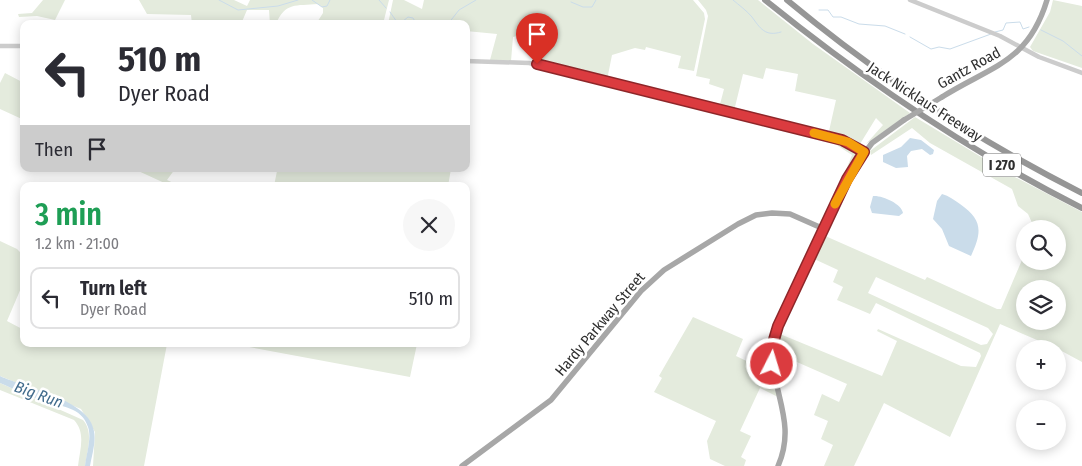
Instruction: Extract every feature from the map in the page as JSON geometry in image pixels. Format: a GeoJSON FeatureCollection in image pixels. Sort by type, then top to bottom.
{"type":"FeatureCollection","features":[{"type":"Feature","properties":{"kind":"highway","name":"Jack Nicklaus Freeway"},"geometry":{"type":"LineString","coordinates":[[765,0],[830,52],[924,118],[990,158],[1082,208]]}},
{"type":"Feature","properties":{"kind":"highway","name":"Jack Nicklaus Freeway"},"geometry":{"type":"LineString","coordinates":[[787,0],[858,56],[935,108],[1006,152],[1082,193]]}},
{"type":"Feature","properties":{"kind":"main road","name":"Gantz Road"},"geometry":{"type":"LineString","coordinates":[[778,466],[785,444],[786,424],[773,370],[773,343],[782,318],[847,179],[872,142],[942,97],[1002,65],[1022,48],[1037,27],[1047,0]]}},
{"type":"Feature","properties":{"kind":"main road","name":"Hardy Parkway Street"},"geometry":{"type":"LineString","coordinates":[[462,466],[551,400],[641,291],[664,270],[738,224],[759,214],[790,214],[824,229]]}},
{"type":"Feature","properties":{"kind":"street"},"geometry":{"type":"LineString","coordinates":[[910,0],[1082,73]]}},
{"type":"Feature","properties":{"kind":"street"},"geometry":{"type":"LineString","coordinates":[[0,46],[20,46]]}},
{"type":"Feature","properties":{"kind":"street"},"geometry":{"type":"LineString","coordinates":[[470,61],[529,63],[556,69],[842,140],[864,152]]}},
{"type":"Feature","properties":{"kind":"shaded area"},"geometry":{"type":"Polygon","coordinates":[[[43,0],[65,0],[55,20],[37,16],[19,17],[18,14],[32,13],[43,0]]]}},
{"type":"Feature","properties":{"kind":"shaded area"},"geometry":{"type":"Polygon","coordinates":[[[139,0],[234,0],[247,6],[250,0],[389,0],[384,20],[319,20],[323,13],[323,8],[318,4],[292,6],[283,12],[278,20],[270,20],[269,10],[247,10],[243,20],[192,20],[191,15],[147,14],[139,0]]]}},
{"type":"Feature","properties":{"kind":"shaded area"},"geometry":{"type":"Polygon","coordinates":[[[393,0],[404,0],[422,9],[424,0],[693,0],[704,13],[705,19],[694,71],[678,68],[681,56],[646,47],[645,50],[635,48],[612,55],[607,80],[538,63],[540,52],[517,36],[513,37],[511,61],[490,60],[497,34],[470,31],[470,20],[389,20],[393,0]]]}},
{"type":"Feature","properties":{"kind":"shaded area"},"geometry":{"type":"Polygon","coordinates":[[[698,0],[758,0],[813,44],[910,113],[866,144],[883,125],[876,118],[860,144],[818,131],[829,131],[836,100],[795,91],[798,74],[766,68],[763,79],[743,74],[734,111],[719,108],[724,89],[709,84],[710,79],[696,76],[708,16],[698,0]]]}},
{"type":"Feature","properties":{"kind":"shaded area"},"geometry":{"type":"Polygon","coordinates":[[[1053,0],[1082,6],[1082,68],[1033,51],[1030,47],[1050,12],[1053,0]]]}},
{"type":"Feature","properties":{"kind":"shaded area"},"geometry":{"type":"Polygon","coordinates":[[[5,73],[20,81],[20,118],[0,109],[0,83],[5,73]]]}},
{"type":"Feature","properties":{"kind":"shaded area"},"geometry":{"type":"Polygon","coordinates":[[[915,117],[1011,175],[1082,212],[1082,362],[1066,353],[1066,340],[1037,340],[1000,324],[950,437],[884,403],[854,466],[824,466],[833,445],[821,439],[828,421],[814,415],[822,394],[839,402],[847,384],[774,352],[777,335],[780,334],[882,376],[897,341],[877,331],[878,329],[961,366],[976,367],[981,356],[980,353],[876,303],[870,314],[837,300],[843,287],[833,282],[838,270],[812,258],[823,235],[925,280],[927,277],[997,309],[1001,309],[1018,270],[1066,270],[1066,220],[1031,220],[1028,214],[1018,206],[1012,189],[930,143],[912,128],[871,155],[870,151],[915,117]],[[876,277],[868,293],[981,345],[987,344],[993,334],[988,328],[876,277]]]}},
{"type":"Feature","properties":{"kind":"shaded area"},"geometry":{"type":"Polygon","coordinates":[[[814,135],[844,143],[857,151],[857,156],[848,171],[846,170],[852,155],[835,144],[813,138],[814,135]]]}},
{"type":"Feature","properties":{"kind":"shaded area"},"geometry":{"type":"Polygon","coordinates":[[[141,172],[173,172],[167,180],[171,182],[162,182],[141,172]]]}},
{"type":"Feature","properties":{"kind":"shaded area"},"geometry":{"type":"Polygon","coordinates":[[[277,172],[450,172],[449,182],[275,182],[277,172]]]}},
{"type":"Feature","properties":{"kind":"shaded area"},"geometry":{"type":"Polygon","coordinates":[[[0,241],[20,252],[20,290],[7,321],[20,328],[20,347],[166,347],[144,466],[93,466],[95,432],[81,409],[0,376],[0,241]]]}},
{"type":"Feature","properties":{"kind":"shaded area"},"geometry":{"type":"Polygon","coordinates":[[[693,317],[743,339],[736,356],[772,373],[778,397],[760,388],[740,431],[751,436],[741,457],[746,460],[744,466],[725,466],[710,459],[707,441],[716,421],[654,392],[662,378],[659,376],[693,317]]]}},
{"type":"Feature","properties":{"kind":"shaded area"},"geometry":{"type":"Polygon","coordinates":[[[249,347],[416,347],[410,377],[249,347]]]}},
{"type":"Feature","properties":{"kind":"shaded area"},"geometry":{"type":"Polygon","coordinates":[[[0,383],[83,420],[89,436],[85,466],[78,466],[81,436],[78,425],[74,420],[0,390],[0,383]]]}},
{"type":"Feature","properties":{"kind":"water"},"geometry":{"type":"Polygon","coordinates":[[[910,138],[921,140],[934,150],[933,154],[930,155],[922,149],[911,151],[907,156],[908,167],[896,168],[883,162],[883,155],[901,147],[910,138]]]}},
{"type":"Feature","properties":{"kind":"water"},"geometry":{"type":"Polygon","coordinates":[[[942,194],[968,210],[976,221],[978,227],[977,240],[971,256],[949,246],[942,229],[933,219],[937,201],[942,194]]]}},
{"type":"Feature","properties":{"kind":"water"},"geometry":{"type":"Polygon","coordinates":[[[873,196],[891,201],[899,206],[903,213],[899,216],[872,213],[870,207],[873,196]]]}},
{"type":"Feature","properties":{"kind":"water","name":"Big Run"},"geometry":{"type":"Polygon","coordinates":[[[0,376],[55,396],[81,411],[90,420],[94,431],[94,444],[90,466],[85,466],[89,431],[81,415],[70,408],[38,399],[0,383],[0,376]]]}},
{"type":"Feature","properties":{"kind":"waterway"},"geometry":{"type":"LineString","coordinates":[[219,0],[238,10],[278,6],[298,0]]}},
{"type":"Feature","properties":{"kind":"waterway"},"geometry":{"type":"LineString","coordinates":[[312,0],[322,7],[327,6],[330,0]]}},
{"type":"Feature","properties":{"kind":"waterway"},"geometry":{"type":"LineString","coordinates":[[379,0],[386,8]]}},
{"type":"Feature","properties":{"kind":"waterway"},"geometry":{"type":"LineString","coordinates":[[451,20],[459,10],[476,0]]}},
{"type":"Feature","properties":{"kind":"waterway"},"geometry":{"type":"LineString","coordinates":[[571,2],[583,7],[592,7],[596,0]]}},
{"type":"Feature","properties":{"kind":"waterway"},"geometry":{"type":"LineString","coordinates":[[733,0],[764,30],[771,33],[781,32]]}},
{"type":"Feature","properties":{"kind":"waterway"},"geometry":{"type":"LineString","coordinates":[[819,10],[828,10],[833,17],[841,17],[859,24],[885,26],[905,34]]}},
{"type":"Feature","properties":{"kind":"waterway"},"geometry":{"type":"LineString","coordinates":[[390,12],[396,20]]}},
{"type":"Feature","properties":{"kind":"waterway"},"geometry":{"type":"LineString","coordinates":[[404,20],[408,17],[414,20]]}},
{"type":"Feature","properties":{"kind":"waterway"},"geometry":{"type":"LineString","coordinates":[[995,32],[1003,30],[1006,23],[1020,22],[1023,29],[1029,27]]}},
{"type":"Feature","properties":{"kind":"waterway"},"geometry":{"type":"LineString","coordinates":[[1041,30],[1063,41],[1082,56]]}},
{"type":"Feature","properties":{"kind":"waterway"},"geometry":{"type":"LineString","coordinates":[[910,37],[931,49],[939,47],[950,49],[991,34]]}},
{"type":"Feature","properties":{"kind":"slow traffic"},"geometry":{"type":"LineString","coordinates":[[814,133],[848,142],[864,152],[835,204]]}},
{"type":"Feature","properties":{"kind":"route"},"geometry":{"type":"LineString","coordinates":[[537,64],[842,140],[853,144],[864,152],[847,179],[778,326],[773,343],[772,364]]}}]}
